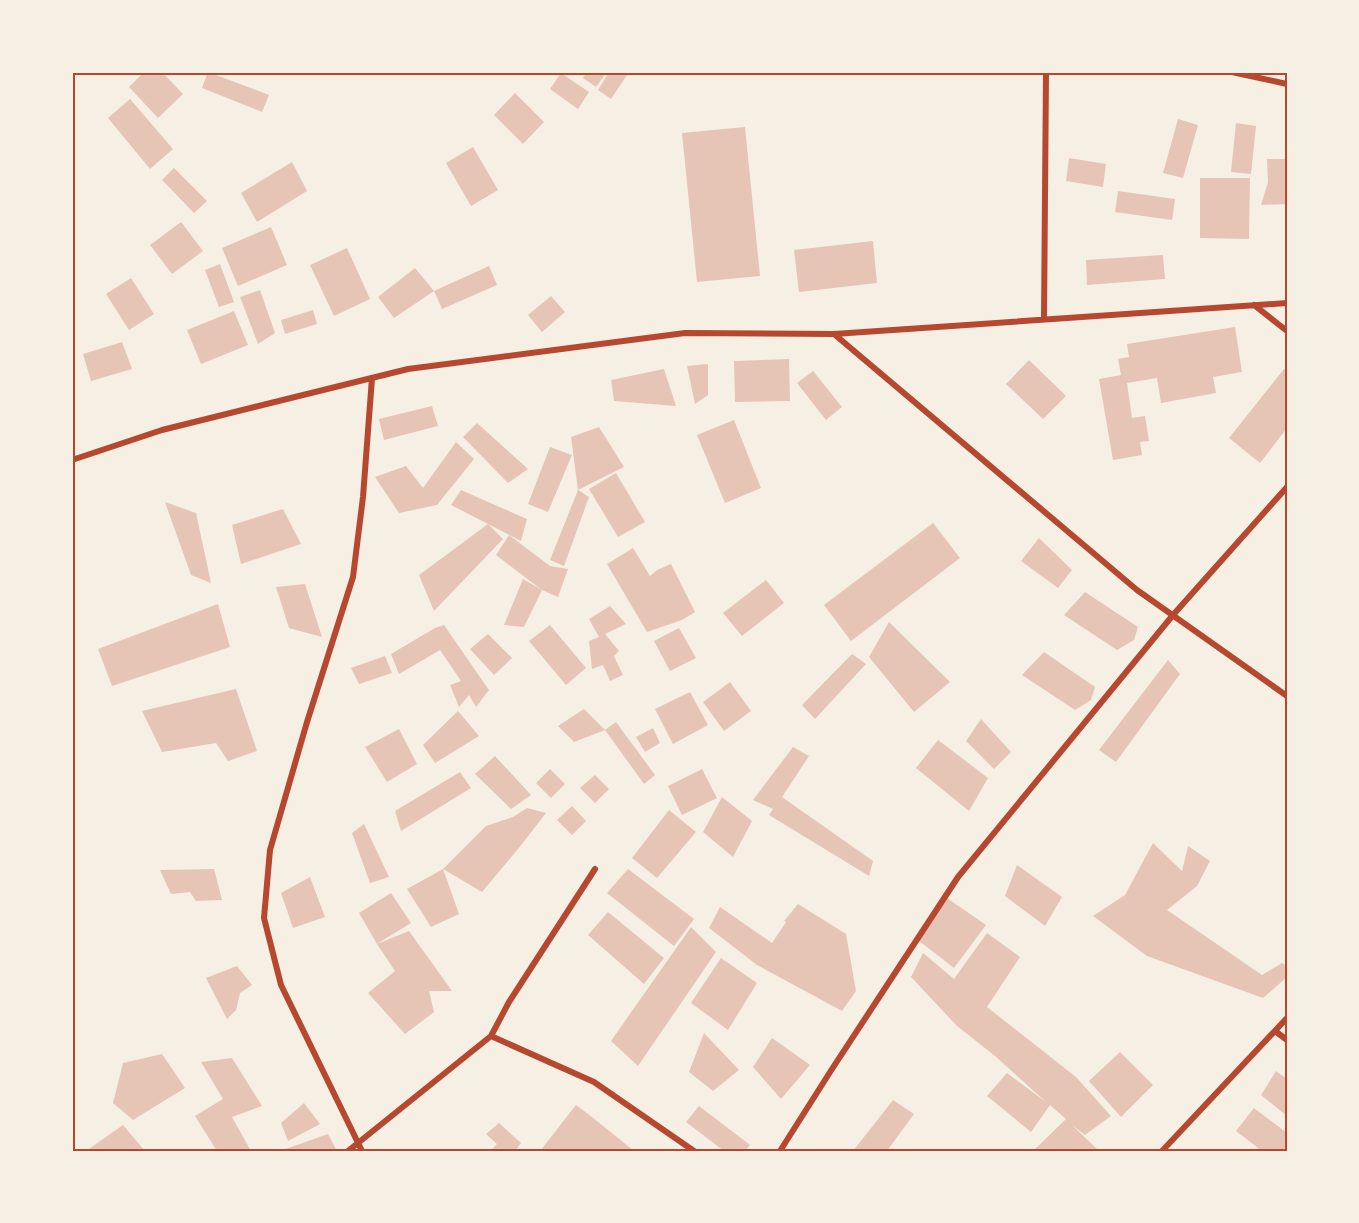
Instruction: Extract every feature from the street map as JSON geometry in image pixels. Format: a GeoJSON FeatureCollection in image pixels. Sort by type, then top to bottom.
{"type":"FeatureCollection","features":[{"type":"Feature","properties":{"kind":"street"},"geometry":{"type":"LineString","coordinates":[[1044,319],[1046,72]]}},
{"type":"Feature","properties":{"kind":"street"},"geometry":{"type":"LineString","coordinates":[[1232,72],[1287,84]]}},
{"type":"Feature","properties":{"kind":"street"},"geometry":{"type":"LineString","coordinates":[[72,460],[162,430],[408,369],[684,333],[834,334],[1287,303]]}},
{"type":"Feature","properties":{"kind":"street"},"geometry":{"type":"LineString","coordinates":[[1254,305],[1287,332]]}},
{"type":"Feature","properties":{"kind":"street"},"geometry":{"type":"LineString","coordinates":[[834,334],[1137,590],[1287,696]]}},
{"type":"Feature","properties":{"kind":"street"},"geometry":{"type":"LineString","coordinates":[[362,1151],[281,985],[264,918],[270,850],[307,722],[353,577],[363,497],[372,378]]}},
{"type":"Feature","properties":{"kind":"street"},"geometry":{"type":"LineString","coordinates":[[780,1151],[958,877],[1173,615],[1287,487]]}},
{"type":"Feature","properties":{"kind":"street"},"geometry":{"type":"LineString","coordinates":[[348,1151],[491,1036],[509,1002],[596,869]]}},
{"type":"Feature","properties":{"kind":"street"},"geometry":{"type":"LineString","coordinates":[[1162,1151],[1287,1018]]}},
{"type":"Feature","properties":{"kind":"street"},"geometry":{"type":"LineString","coordinates":[[1275,1031],[1287,1041]]}},
{"type":"Feature","properties":{"kind":"street"},"geometry":{"type":"LineString","coordinates":[[491,1036],[594,1082],[694,1151]]}},
{"type":"Feature","properties":{"kind":"building"},"geometry":{"type":"Polygon","coordinates":[[[144,72],[162,72],[183,94],[158,118],[129,87],[144,72]]]}},
{"type":"Feature","properties":{"kind":"building"},"geometry":{"type":"Polygon","coordinates":[[[208,72],[269,95],[262,112],[202,88],[208,72]]]}},
{"type":"Feature","properties":{"kind":"building"},"geometry":{"type":"Polygon","coordinates":[[[587,72],[607,72],[596,87],[583,78],[587,72]]]}},
{"type":"Feature","properties":{"kind":"building"},"geometry":{"type":"Polygon","coordinates":[[[609,72],[629,72],[611,99],[598,90],[609,72]]]}},
{"type":"Feature","properties":{"kind":"building"},"geometry":{"type":"Polygon","coordinates":[[[561,73],[589,92],[578,109],[550,89],[561,73]]]}},
{"type":"Feature","properties":{"kind":"building"},"geometry":{"type":"Polygon","coordinates":[[[515,93],[544,122],[523,144],[494,115],[515,93]]]}},
{"type":"Feature","properties":{"kind":"building"},"geometry":{"type":"Polygon","coordinates":[[[130,99],[173,149],[150,169],[108,118],[130,99]]]}},
{"type":"Feature","properties":{"kind":"building"},"geometry":{"type":"Polygon","coordinates":[[[1178,119],[1198,125],[1183,178],[1163,173],[1178,119]]]}},
{"type":"Feature","properties":{"kind":"building"},"geometry":{"type":"Polygon","coordinates":[[[1236,123],[1256,126],[1251,174],[1231,172],[1236,123]]]}},
{"type":"Feature","properties":{"kind":"building"},"geometry":{"type":"Polygon","coordinates":[[[745,127],[760,276],[697,282],[682,133],[745,127]]]}},
{"type":"Feature","properties":{"kind":"building"},"geometry":{"type":"Polygon","coordinates":[[[473,147],[498,190],[471,206],[446,163],[473,147]]]}},
{"type":"Feature","properties":{"kind":"building"},"geometry":{"type":"Polygon","coordinates":[[[1069,158],[1106,164],[1103,187],[1066,181],[1069,158]]]}},
{"type":"Feature","properties":{"kind":"building"},"geometry":{"type":"Polygon","coordinates":[[[1267,159],[1287,159],[1287,204],[1261,205],[1268,182],[1267,159]]]}},
{"type":"Feature","properties":{"kind":"building"},"geometry":{"type":"Polygon","coordinates":[[[292,162],[307,191],[257,222],[241,193],[292,162]]]}},
{"type":"Feature","properties":{"kind":"building"},"geometry":{"type":"Polygon","coordinates":[[[174,168],[207,201],[194,213],[162,180],[174,168]]]}},
{"type":"Feature","properties":{"kind":"building"},"geometry":{"type":"Polygon","coordinates":[[[1200,178],[1250,178],[1249,239],[1200,238],[1200,178]]]}},
{"type":"Feature","properties":{"kind":"building"},"geometry":{"type":"Polygon","coordinates":[[[1118,191],[1175,199],[1172,220],[1115,212],[1118,191]]]}},
{"type":"Feature","properties":{"kind":"building"},"geometry":{"type":"Polygon","coordinates":[[[181,222],[203,251],[172,274],[150,245],[181,222]]]}},
{"type":"Feature","properties":{"kind":"building"},"geometry":{"type":"Polygon","coordinates":[[[271,227],[287,265],[238,286],[222,248],[271,227]]]}},
{"type":"Feature","properties":{"kind":"building"},"geometry":{"type":"Polygon","coordinates":[[[873,241],[877,283],[799,292],[794,250],[873,241]]]}},
{"type":"Feature","properties":{"kind":"building"},"geometry":{"type":"Polygon","coordinates":[[[347,248],[370,299],[334,316],[310,265],[347,248]]]}},
{"type":"Feature","properties":{"kind":"building"},"geometry":{"type":"Polygon","coordinates":[[[1163,255],[1165,279],[1087,285],[1086,260],[1163,255]]]}},
{"type":"Feature","properties":{"kind":"building"},"geometry":{"type":"Polygon","coordinates":[[[220,264],[234,302],[219,307],[205,270],[220,264]]]}},
{"type":"Feature","properties":{"kind":"building"},"geometry":{"type":"Polygon","coordinates":[[[489,266],[497,285],[442,309],[434,291],[489,266]]]}},
{"type":"Feature","properties":{"kind":"building"},"geometry":{"type":"Polygon","coordinates":[[[415,268],[434,291],[394,318],[378,297],[415,268]]]}},
{"type":"Feature","properties":{"kind":"building"},"geometry":{"type":"Polygon","coordinates":[[[131,278],[154,314],[129,330],[106,294],[131,278]]]}},
{"type":"Feature","properties":{"kind":"building"},"geometry":{"type":"Polygon","coordinates":[[[260,290],[275,333],[258,344],[240,297],[260,290]]]}},
{"type":"Feature","properties":{"kind":"building"},"geometry":{"type":"Polygon","coordinates":[[[551,296],[565,312],[542,332],[528,315],[551,296]]]}},
{"type":"Feature","properties":{"kind":"building"},"geometry":{"type":"Polygon","coordinates":[[[313,310],[317,324],[285,334],[281,320],[313,310]]]}},
{"type":"Feature","properties":{"kind":"building"},"geometry":{"type":"Polygon","coordinates":[[[234,311],[248,345],[201,364],[187,330],[234,311]]]}},
{"type":"Feature","properties":{"kind":"building"},"geometry":{"type":"Polygon","coordinates":[[[1235,327],[1242,372],[1213,377],[1216,393],[1161,403],[1157,378],[1127,383],[1132,418],[1145,416],[1149,441],[1140,442],[1142,455],[1113,460],[1099,379],[1121,375],[1118,359],[1129,357],[1127,344],[1235,327]]]}},
{"type":"Feature","properties":{"kind":"building"},"geometry":{"type":"Polygon","coordinates":[[[122,342],[132,369],[91,381],[83,354],[122,342]]]}},
{"type":"Feature","properties":{"kind":"building"},"geometry":{"type":"Polygon","coordinates":[[[789,359],[790,401],[735,402],[734,361],[789,359]]]}},
{"type":"Feature","properties":{"kind":"building"},"geometry":{"type":"Polygon","coordinates":[[[1029,360],[1066,396],[1043,419],[1006,384],[1029,360]]]}},
{"type":"Feature","properties":{"kind":"building"},"geometry":{"type":"Polygon","coordinates":[[[708,364],[708,395],[695,404],[687,366],[708,364]]]}},
{"type":"Feature","properties":{"kind":"building"},"geometry":{"type":"Polygon","coordinates":[[[664,369],[676,406],[614,401],[611,380],[664,369]]]}},
{"type":"Feature","properties":{"kind":"building"},"geometry":{"type":"Polygon","coordinates":[[[1284,369],[1287,371],[1287,428],[1260,463],[1229,438],[1284,369]]]}},
{"type":"Feature","properties":{"kind":"building"},"geometry":{"type":"Polygon","coordinates":[[[813,371],[842,407],[826,420],[797,383],[813,371]]]}},
{"type":"Feature","properties":{"kind":"building"},"geometry":{"type":"Polygon","coordinates":[[[432,406],[438,426],[384,440],[379,419],[432,406]]]}},
{"type":"Feature","properties":{"kind":"building"},"geometry":{"type":"Polygon","coordinates":[[[734,420],[761,488],[725,503],[697,435],[734,420]]]}},
{"type":"Feature","properties":{"kind":"building"},"geometry":{"type":"Polygon","coordinates":[[[477,423],[528,469],[508,483],[463,437],[477,423]]]}},
{"type":"Feature","properties":{"kind":"building"},"geometry":{"type":"Polygon","coordinates":[[[599,427],[624,467],[578,490],[571,437],[599,427]]]}},
{"type":"Feature","properties":{"kind":"building"},"geometry":{"type":"Polygon","coordinates":[[[456,442],[474,459],[437,505],[399,513],[375,477],[406,466],[423,488],[456,442]]]}},
{"type":"Feature","properties":{"kind":"building"},"geometry":{"type":"Polygon","coordinates":[[[550,447],[572,455],[548,512],[528,504],[550,447]]]}},
{"type":"Feature","properties":{"kind":"building"},"geometry":{"type":"Polygon","coordinates":[[[616,473],[645,522],[618,537],[589,489],[616,473]]]}},
{"type":"Feature","properties":{"kind":"building"},"geometry":{"type":"Polygon","coordinates":[[[461,490],[527,519],[521,541],[451,505],[461,490]]]}},
{"type":"Feature","properties":{"kind":"building"},"geometry":{"type":"Polygon","coordinates":[[[578,490],[589,497],[564,566],[550,560],[578,490]]]}},
{"type":"Feature","properties":{"kind":"building"},"geometry":{"type":"Polygon","coordinates":[[[165,502],[196,513],[211,583],[191,575],[165,502]]]}},
{"type":"Feature","properties":{"kind":"building"},"geometry":{"type":"Polygon","coordinates":[[[283,509],[301,544],[241,564],[232,525],[283,509]]]}},
{"type":"Feature","properties":{"kind":"building"},"geometry":{"type":"Polygon","coordinates":[[[933,523],[960,558],[851,641],[824,605],[933,523]]]}},
{"type":"Feature","properties":{"kind":"building"},"geometry":{"type":"Polygon","coordinates":[[[488,524],[503,539],[434,611],[419,575],[488,524]]]}},
{"type":"Feature","properties":{"kind":"building"},"geometry":{"type":"Polygon","coordinates":[[[509,535],[550,566],[568,569],[558,597],[542,590],[496,555],[509,535]]]}},
{"type":"Feature","properties":{"kind":"building"},"geometry":{"type":"Polygon","coordinates":[[[1039,538],[1072,570],[1058,588],[1021,561],[1039,538]]]}},
{"type":"Feature","properties":{"kind":"building"},"geometry":{"type":"Polygon","coordinates":[[[633,548],[650,576],[671,564],[695,612],[682,620],[647,632],[607,564],[633,548]]]}},
{"type":"Feature","properties":{"kind":"building"},"geometry":{"type":"Polygon","coordinates":[[[523,579],[542,590],[524,627],[504,625],[523,579]]]}},
{"type":"Feature","properties":{"kind":"building"},"geometry":{"type":"Polygon","coordinates":[[[766,580],[784,603],[742,636],[723,613],[766,580]]]}},
{"type":"Feature","properties":{"kind":"building"},"geometry":{"type":"Polygon","coordinates":[[[305,584],[322,637],[289,628],[276,587],[305,584]]]}},
{"type":"Feature","properties":{"kind":"building"},"geometry":{"type":"Polygon","coordinates":[[[1085,592],[1138,627],[1134,640],[1117,650],[1064,615],[1085,592]]]}},
{"type":"Feature","properties":{"kind":"building"},"geometry":{"type":"Polygon","coordinates":[[[218,604],[230,647],[112,686],[98,649],[218,604]]]}},
{"type":"Feature","properties":{"kind":"building"},"geometry":{"type":"Polygon","coordinates":[[[610,606],[626,624],[605,634],[619,651],[614,656],[623,675],[610,681],[603,665],[592,669],[589,641],[599,637],[589,619],[610,606]]]}},
{"type":"Feature","properties":{"kind":"building"},"geometry":{"type":"Polygon","coordinates":[[[889,622],[950,682],[914,712],[869,657],[889,622]]]}},
{"type":"Feature","properties":{"kind":"building"},"geometry":{"type":"Polygon","coordinates":[[[444,625],[489,690],[476,707],[469,695],[459,707],[450,685],[461,681],[440,650],[399,674],[391,654],[444,625]]]}},
{"type":"Feature","properties":{"kind":"building"},"geometry":{"type":"Polygon","coordinates":[[[550,625],[586,668],[566,685],[529,641],[550,625]]]}},
{"type":"Feature","properties":{"kind":"building"},"geometry":{"type":"Polygon","coordinates":[[[679,628],[696,658],[670,671],[654,641],[679,628]]]}},
{"type":"Feature","properties":{"kind":"building"},"geometry":{"type":"Polygon","coordinates":[[[488,634],[512,658],[494,675],[470,649],[488,634]]]}},
{"type":"Feature","properties":{"kind":"building"},"geometry":{"type":"Polygon","coordinates":[[[1044,652],[1095,687],[1091,700],[1075,710],[1022,675],[1044,652]]]}},
{"type":"Feature","properties":{"kind":"building"},"geometry":{"type":"Polygon","coordinates":[[[852,654],[866,664],[815,719],[802,705],[852,654]]]}},
{"type":"Feature","properties":{"kind":"building"},"geometry":{"type":"Polygon","coordinates":[[[385,656],[392,673],[359,684],[351,668],[385,656]]]}},
{"type":"Feature","properties":{"kind":"building"},"geometry":{"type":"Polygon","coordinates":[[[1168,660],[1180,674],[1116,762],[1099,750],[1168,660]]]}},
{"type":"Feature","properties":{"kind":"building"},"geometry":{"type":"Polygon","coordinates":[[[730,682],[751,711],[724,731],[703,702],[730,682]]]}},
{"type":"Feature","properties":{"kind":"building"},"geometry":{"type":"Polygon","coordinates":[[[236,689],[257,751],[228,761],[216,743],[162,752],[142,711],[236,689]]]}},
{"type":"Feature","properties":{"kind":"building"},"geometry":{"type":"Polygon","coordinates":[[[690,692],[708,725],[673,744],[655,709],[690,692]]]}},
{"type":"Feature","properties":{"kind":"building"},"geometry":{"type":"Polygon","coordinates":[[[584,709],[605,730],[574,742],[558,726],[584,709]]]}},
{"type":"Feature","properties":{"kind":"building"},"geometry":{"type":"Polygon","coordinates":[[[458,711],[479,736],[435,763],[423,745],[458,711]]]}},
{"type":"Feature","properties":{"kind":"building"},"geometry":{"type":"Polygon","coordinates":[[[981,719],[1011,752],[994,769],[966,741],[981,719]]]}},
{"type":"Feature","properties":{"kind":"building"},"geometry":{"type":"Polygon","coordinates":[[[616,722],[655,775],[644,784],[605,730],[616,722]]]}},
{"type":"Feature","properties":{"kind":"building"},"geometry":{"type":"Polygon","coordinates":[[[653,728],[660,743],[645,752],[636,737],[653,728]]]}},
{"type":"Feature","properties":{"kind":"building"},"geometry":{"type":"Polygon","coordinates":[[[399,729],[417,764],[387,782],[365,747],[399,729]]]}},
{"type":"Feature","properties":{"kind":"building"},"geometry":{"type":"Polygon","coordinates":[[[938,740],[988,778],[969,811],[916,768],[938,740]]]}},
{"type":"Feature","properties":{"kind":"building"},"geometry":{"type":"Polygon","coordinates":[[[793,747],[809,756],[782,797],[873,861],[869,876],[769,815],[773,809],[753,800],[793,747]]]}},
{"type":"Feature","properties":{"kind":"building"},"geometry":{"type":"Polygon","coordinates":[[[495,756],[531,795],[511,809],[475,774],[495,756]]]}},
{"type":"Feature","properties":{"kind":"building"},"geometry":{"type":"Polygon","coordinates":[[[550,769],[565,784],[551,798],[536,783],[550,769]]]}},
{"type":"Feature","properties":{"kind":"building"},"geometry":{"type":"Polygon","coordinates":[[[702,769],[717,798],[682,815],[668,786],[702,769]]]}},
{"type":"Feature","properties":{"kind":"building"},"geometry":{"type":"Polygon","coordinates":[[[460,772],[471,788],[401,831],[395,811],[460,772]]]}},
{"type":"Feature","properties":{"kind":"building"},"geometry":{"type":"Polygon","coordinates":[[[595,775],[609,789],[595,803],[580,788],[595,775]]]}},
{"type":"Feature","properties":{"kind":"building"},"geometry":{"type":"Polygon","coordinates":[[[722,797],[752,821],[733,857],[703,832],[722,797]]]}},
{"type":"Feature","properties":{"kind":"building"},"geometry":{"type":"Polygon","coordinates":[[[572,806],[586,821],[572,835],[557,820],[572,806]]]}},
{"type":"Feature","properties":{"kind":"building"},"geometry":{"type":"Polygon","coordinates":[[[527,808],[546,813],[482,892],[443,869],[486,826],[513,817],[527,808]]]}},
{"type":"Feature","properties":{"kind":"building"},"geometry":{"type":"Polygon","coordinates":[[[669,810],[696,832],[657,878],[632,858],[669,810]]]}},
{"type":"Feature","properties":{"kind":"building"},"geometry":{"type":"Polygon","coordinates":[[[364,824],[389,877],[370,883],[352,833],[364,824]]]}},
{"type":"Feature","properties":{"kind":"building"},"geometry":{"type":"Polygon","coordinates":[[[1153,843],[1182,871],[1188,846],[1210,861],[1197,886],[1167,910],[1262,975],[1282,963],[1287,966],[1287,977],[1263,998],[1147,956],[1093,916],[1125,895],[1153,843]]]}},
{"type":"Feature","properties":{"kind":"building"},"geometry":{"type":"Polygon","coordinates":[[[1017,865],[1062,897],[1045,926],[1005,896],[1017,865]]]}},
{"type":"Feature","properties":{"kind":"building"},"geometry":{"type":"Polygon","coordinates":[[[214,869],[222,900],[196,901],[190,892],[171,894],[160,870],[214,869]]]}},
{"type":"Feature","properties":{"kind":"building"},"geometry":{"type":"Polygon","coordinates":[[[443,869],[459,914],[431,927],[407,889],[443,869]]]}},
{"type":"Feature","properties":{"kind":"building"},"geometry":{"type":"Polygon","coordinates":[[[628,869],[694,919],[674,946],[607,893],[628,869]]]}},
{"type":"Feature","properties":{"kind":"building"},"geometry":{"type":"Polygon","coordinates":[[[310,877],[325,917],[293,928],[281,893],[310,877]]]}},
{"type":"Feature","properties":{"kind":"building"},"geometry":{"type":"Polygon","coordinates":[[[391,893],[411,923],[377,944],[359,913],[391,893]]]}},
{"type":"Feature","properties":{"kind":"building"},"geometry":{"type":"Polygon","coordinates":[[[947,898],[986,925],[954,968],[918,940],[947,898]]]}},
{"type":"Feature","properties":{"kind":"building"},"geometry":{"type":"Polygon","coordinates":[[[798,904],[846,934],[856,991],[842,1011],[757,965],[709,928],[720,907],[772,943],[786,922],[784,921],[798,904]]]}},
{"type":"Feature","properties":{"kind":"building"},"geometry":{"type":"Polygon","coordinates":[[[608,912],[664,958],[644,984],[588,935],[608,912]]]}},
{"type":"Feature","properties":{"kind":"building"},"geometry":{"type":"Polygon","coordinates":[[[691,927],[716,952],[638,1066],[611,1041],[691,927]]]}},
{"type":"Feature","properties":{"kind":"building"},"geometry":{"type":"Polygon","coordinates":[[[409,931],[452,991],[429,991],[434,1012],[405,1034],[368,993],[395,971],[377,944],[409,931]]]}},
{"type":"Feature","properties":{"kind":"building"},"geometry":{"type":"Polygon","coordinates":[[[987,933],[1020,957],[987,1007],[1076,1077],[1111,1116],[1085,1135],[1072,1125],[1097,1149],[1094,1151],[1033,1151],[1066,1119],[1050,1105],[1031,1132],[987,1096],[1007,1073],[1046,1102],[995,1056],[957,1026],[911,977],[923,953],[954,979],[987,933]]]}},
{"type":"Feature","properties":{"kind":"building"},"geometry":{"type":"Polygon","coordinates":[[[721,958],[757,983],[728,1030],[691,1003],[721,958]]]}},
{"type":"Feature","properties":{"kind":"building"},"geometry":{"type":"Polygon","coordinates":[[[237,966],[252,985],[240,993],[236,1010],[227,1019],[206,978],[237,966]]]}},
{"type":"Feature","properties":{"kind":"building"},"geometry":{"type":"Polygon","coordinates":[[[704,1033],[739,1070],[713,1091],[689,1072],[704,1033]]]}},
{"type":"Feature","properties":{"kind":"building"},"geometry":{"type":"Polygon","coordinates":[[[772,1038],[810,1065],[781,1099],[753,1067],[772,1038]]]}},
{"type":"Feature","properties":{"kind":"building"},"geometry":{"type":"Polygon","coordinates":[[[1120,1052],[1153,1085],[1121,1117],[1089,1081],[1120,1052]]]}},
{"type":"Feature","properties":{"kind":"building"},"geometry":{"type":"Polygon","coordinates":[[[162,1054],[185,1088],[133,1120],[113,1103],[123,1063],[162,1054]]]}},
{"type":"Feature","properties":{"kind":"building"},"geometry":{"type":"Polygon","coordinates":[[[232,1058],[262,1106],[232,1117],[251,1151],[217,1151],[195,1116],[223,1099],[201,1062],[232,1058]]]}},
{"type":"Feature","properties":{"kind":"building"},"geometry":{"type":"Polygon","coordinates":[[[1276,1071],[1287,1079],[1287,1116],[1261,1095],[1276,1071]]]}},
{"type":"Feature","properties":{"kind":"building"},"geometry":{"type":"Polygon","coordinates":[[[893,1100],[914,1114],[887,1151],[853,1151],[893,1100]]]}},
{"type":"Feature","properties":{"kind":"building"},"geometry":{"type":"Polygon","coordinates":[[[304,1103],[320,1124],[288,1141],[281,1123],[304,1103]]]}},
{"type":"Feature","properties":{"kind":"building"},"geometry":{"type":"Polygon","coordinates":[[[576,1105],[592,1117],[634,1151],[540,1151],[576,1105]]]}},
{"type":"Feature","properties":{"kind":"building"},"geometry":{"type":"Polygon","coordinates":[[[699,1106],[750,1145],[745,1151],[724,1151],[686,1122],[699,1106]]]}},
{"type":"Feature","properties":{"kind":"building"},"geometry":{"type":"Polygon","coordinates":[[[1254,1108],[1287,1133],[1287,1151],[1262,1151],[1236,1131],[1254,1108]]]}},
{"type":"Feature","properties":{"kind":"building"},"geometry":{"type":"Polygon","coordinates":[[[499,1123],[521,1143],[515,1151],[490,1151],[497,1144],[486,1134],[499,1123]]]}},
{"type":"Feature","properties":{"kind":"building"},"geometry":{"type":"Polygon","coordinates":[[[123,1125],[145,1151],[86,1151],[123,1125]]]}},
{"type":"Feature","properties":{"kind":"building"},"geometry":{"type":"Polygon","coordinates":[[[328,1134],[337,1151],[280,1151],[328,1134]]]}}]}
